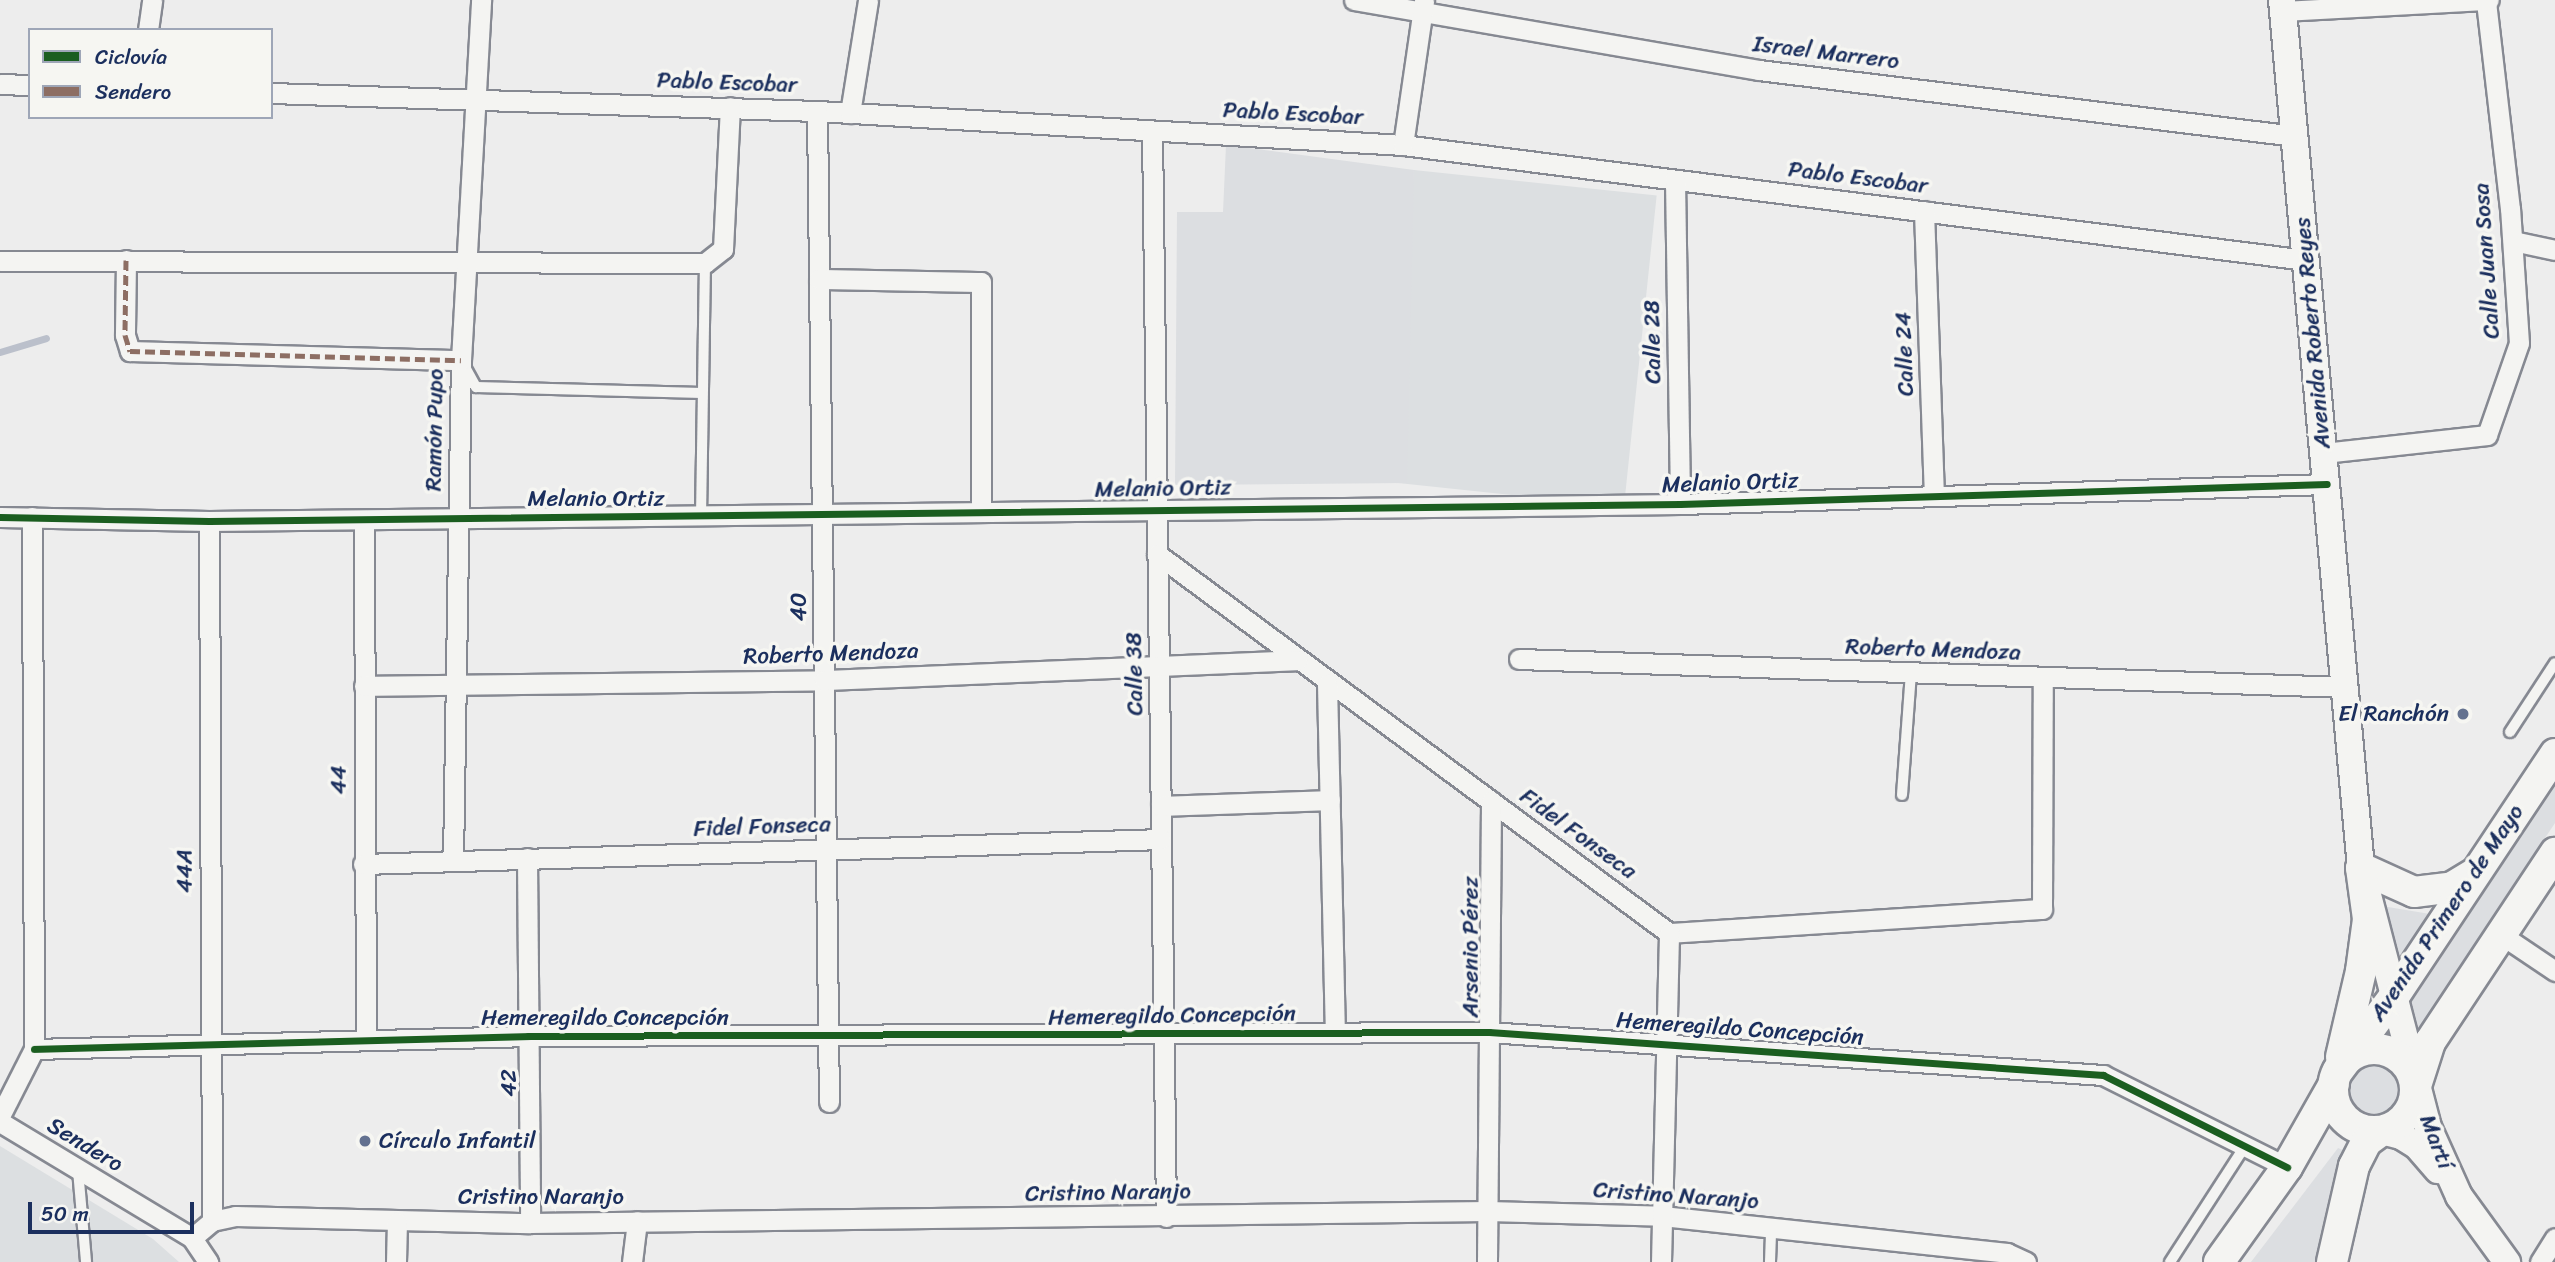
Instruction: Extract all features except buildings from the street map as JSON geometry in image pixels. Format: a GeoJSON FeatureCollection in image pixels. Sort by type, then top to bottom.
{"type":"FeatureCollection","features":[{"type":"Feature","properties":{"kind":"main road","name":"Avenida Roberto Reyes"},"geometry":{"type":"LineString","coordinates":[[2283,6],[2361,868],[2377,915],[2392,998]]}},
{"type":"Feature","properties":{"kind":"main road","name":"Avenida Primero de Mayo"},"geometry":{"type":"LineString","coordinates":[[2336,1078],[2555,754]]}},
{"type":"Feature","properties":{"kind":"main road"},"geometry":{"type":"LineString","coordinates":[[2332,1262],[2354,1166],[2367,1141],[2407,1116],[2430,1042],[2503,936],[2555,853]]}},
{"type":"Feature","properties":{"kind":"main road"},"geometry":{"type":"LineString","coordinates":[[2361,868],[2414,892],[2452,887],[2474,874]]}},
{"type":"Feature","properties":{"kind":"main road"},"geometry":{"type":"LineString","coordinates":[[2361,868],[2368,919],[2361,971],[2336,1078],[2344,1118],[2367,1131],[2381,1131]]}},
{"type":"Feature","properties":{"kind":"main road","name":"Martí"},"geometry":{"type":"LineString","coordinates":[[2392,998],[2437,1151],[2459,1196]]}},
{"type":"Feature","properties":{"kind":"main road"},"geometry":{"type":"LineString","coordinates":[[2219,1262],[2287,1167],[2336,1078],[2357,1053],[2383,1050],[2406,1063],[2416,1086]]}},
{"type":"Feature","properties":{"kind":"main road","name":"Martí"},"geometry":{"type":"LineString","coordinates":[[2381,1131],[2417,1146],[2459,1196],[2507,1262]]}},
{"type":"Feature","properties":{"kind":"street"},"geometry":{"type":"LineString","coordinates":[[148,28],[152,0]]}},
{"type":"Feature","properties":{"kind":"street","name":"Ramón Pupo"},"geometry":{"type":"LineString","coordinates":[[453,861],[461,360],[481,0]]}},
{"type":"Feature","properties":{"kind":"street"},"geometry":{"type":"LineString","coordinates":[[850,113],[868,0]]}},
{"type":"Feature","properties":{"kind":"street","name":"Israel Marrero"},"geometry":{"type":"LineString","coordinates":[[1354,0],[1423,6],[1759,70],[2294,136]]}},
{"type":"Feature","properties":{"kind":"street"},"geometry":{"type":"LineString","coordinates":[[2283,6],[2487,0]]}},
{"type":"Feature","properties":{"kind":"street","name":"Calle Juan Sosa"},"geometry":{"type":"LineString","coordinates":[[2324,453],[2487,435],[2519,343],[2513,242],[2487,0]]}},
{"type":"Feature","properties":{"kind":"street"},"geometry":{"type":"LineString","coordinates":[[1403,145],[1423,6]]}},
{"type":"Feature","properties":{"kind":"street"},"geometry":{"type":"LineString","coordinates":[[0,84],[28,85]]}},
{"type":"Feature","properties":{"kind":"street","name":"Pablo Escobar"},"geometry":{"type":"LineString","coordinates":[[273,93],[730,107],[1403,145],[2306,260]]}},
{"type":"Feature","properties":{"kind":"street"},"geometry":{"type":"LineString","coordinates":[[0,261],[705,263],[723,249],[730,107]]}},
{"type":"Feature","properties":{"kind":"street","name":"40"},"geometry":{"type":"LineString","coordinates":[[817,111],[830,1102]]}},
{"type":"Feature","properties":{"kind":"street","name":"Calle 38"},"geometry":{"type":"LineString","coordinates":[[1153,131],[1166,1217]]}},
{"type":"Feature","properties":{"kind":"street","name":"Calle 28"},"geometry":{"type":"LineString","coordinates":[[1675,180],[1680,504]]}},
{"type":"Feature","properties":{"kind":"street","name":"Calle 24"},"geometry":{"type":"LineString","coordinates":[[1924,211],[1934,496]]}},
{"type":"Feature","properties":{"kind":"street"},"geometry":{"type":"LineString","coordinates":[[2513,242],[2555,250]]}},
{"type":"Feature","properties":{"kind":"street"},"geometry":{"type":"LineString","coordinates":[[126,260],[125,335],[130,351],[461,360]]}},
{"type":"Feature","properties":{"kind":"street"},"geometry":{"type":"LineString","coordinates":[[819,279],[981,282],[981,512]]}},
{"type":"Feature","properties":{"kind":"street","name":"Melanio Ortiz"},"geometry":{"type":"LineString","coordinates":[[0,517],[209,521],[364,520],[822,516],[1156,507],[1680,504],[2326,484]]}},
{"type":"Feature","properties":{"kind":"street"},"geometry":{"type":"LineString","coordinates":[[0,1116],[34,1049],[32,517]]}},
{"type":"Feature","properties":{"kind":"street","name":"44"},"geometry":{"type":"LineString","coordinates":[[364,520],[363,864],[366,1040]]}},
{"type":"Feature","properties":{"kind":"street","name":"44A"},"geometry":{"type":"LineString","coordinates":[[209,521],[209,1045],[212,1221]]}},
{"type":"Feature","properties":{"kind":"street","name":"Fidel Fonseca"},"geometry":{"type":"LineString","coordinates":[[1157,554],[1327,684],[1491,800],[1669,933]]}},
{"type":"Feature","properties":{"kind":"street","name":"Roberto Mendoza"},"geometry":{"type":"LineString","coordinates":[[1519,659],[2345,687]]}},
{"type":"Feature","properties":{"kind":"street","name":"Roberto Mendoza"},"geometry":{"type":"LineString","coordinates":[[365,686],[824,680],[1298,660]]}},
{"type":"Feature","properties":{"kind":"street"},"geometry":{"type":"LineString","coordinates":[[1661,1262],[1669,933],[2042,909],[2043,678]]}},
{"type":"Feature","properties":{"kind":"street"},"geometry":{"type":"LineString","coordinates":[[1327,684],[1335,1033]]}},
{"type":"Feature","properties":{"kind":"street"},"geometry":{"type":"LineString","coordinates":[[1161,807],[1330,800]]}},
{"type":"Feature","properties":{"kind":"street","name":"Arsenio Pérez"},"geometry":{"type":"LineString","coordinates":[[1488,1262],[1491,800]]}},
{"type":"Feature","properties":{"kind":"street","name":"Fidel Fonseca"},"geometry":{"type":"LineString","coordinates":[[363,864],[1161,839]]}},
{"type":"Feature","properties":{"kind":"street","name":"42"},"geometry":{"type":"LineString","coordinates":[[527,858],[530,1223]]}},
{"type":"Feature","properties":{"kind":"street"},"geometry":{"type":"LineString","coordinates":[[2503,936],[2555,971]]}},
{"type":"Feature","properties":{"kind":"street","name":"Hemeregildo Concepción"},"geometry":{"type":"LineString","coordinates":[[34,1049],[528,1036],[829,1038],[1489,1032],[1667,1042],[2103,1075],[2287,1167]]}},
{"type":"Feature","properties":{"kind":"street","name":"Sendero"},"geometry":{"type":"LineString","coordinates":[[0,1122],[192,1237],[208,1262]]}},
{"type":"Feature","properties":{"kind":"street","name":"Cristino Naranjo"},"geometry":{"type":"LineString","coordinates":[[212,1221],[235,1216],[397,1222],[530,1223],[1488,1212],[1662,1216],[2007,1253],[2026,1262]]}},
{"type":"Feature","properties":{"kind":"street"},"geometry":{"type":"LineString","coordinates":[[192,1237],[212,1221]]}},
{"type":"Feature","properties":{"kind":"street"},"geometry":{"type":"LineString","coordinates":[[632,1262],[637,1221]]}},
{"type":"Feature","properties":{"kind":"street"},"geometry":{"type":"LineString","coordinates":[[396,1262],[397,1222]]}},
{"type":"Feature","properties":{"kind":"street"},"geometry":{"type":"LineString","coordinates":[[2540,1262],[2555,1238]]}},
{"type":"Feature","properties":{"kind":"lane"},"geometry":{"type":"LineString","coordinates":[[701,517],[705,263]]}},
{"type":"Feature","properties":{"kind":"lane"},"geometry":{"type":"LineString","coordinates":[[461,360],[475,387],[702,393]]}},
{"type":"Feature","properties":{"kind":"lane"},"geometry":{"type":"LineString","coordinates":[[2510,732],[2555,663]]}},
{"type":"Feature","properties":{"kind":"lane"},"geometry":{"type":"LineString","coordinates":[[1902,795],[1911,673]]}},
{"type":"Feature","properties":{"kind":"lane"},"geometry":{"type":"LineString","coordinates":[[2170,1262],[2245,1146]]}},
{"type":"Feature","properties":{"kind":"lane"},"geometry":{"type":"LineString","coordinates":[[78,1169],[86,1262]]}},
{"type":"Feature","properties":{"kind":"lane"},"geometry":{"type":"LineString","coordinates":[[1770,1262],[1772,1228]]}},
{"type":"Feature","properties":{"kind":"shaded area"},"geometry":{"type":"Polygon","coordinates":[[[1226,145],[1414,170],[1407,483],[1175,485],[1177,212],[1223,212],[1226,145]]]}},
{"type":"Feature","properties":{"kind":"shaded area"},"geometry":{"type":"Polygon","coordinates":[[[1414,170],[1657,196],[1624,507],[1381,481],[1414,170]]]}},
{"type":"Feature","properties":{"kind":"shaded area"},"geometry":{"type":"Polygon","coordinates":[[[2555,786],[2555,823],[2414,1035],[2406,1010],[2555,786]]]}},
{"type":"Feature","properties":{"kind":"shaded area"},"geometry":{"type":"Polygon","coordinates":[[[2382,906],[2430,914],[2397,970],[2382,906]]]}},
{"type":"Feature","properties":{"kind":"shaded area"},"geometry":{"type":"Polygon","coordinates":[[[2376,1052],[2400,1065],[2408,1092],[2395,1116],[2369,1124],[2356,1120],[2338,1099],[2362,1054],[2376,1052]]]}},
{"type":"Feature","properties":{"kind":"shaded area"},"geometry":{"type":"Polygon","coordinates":[[[0,1146],[153,1239],[179,1262],[0,1262],[0,1146]]]}},
{"type":"Feature","properties":{"kind":"shaded area"},"geometry":{"type":"Polygon","coordinates":[[[2338,1148],[2345,1151],[2318,1262],[2251,1262],[2338,1148]]]}},
{"type":"Feature","properties":{"kind":"waterway"},"geometry":{"type":"LineString","coordinates":[[0,352],[46,338]]}},
{"type":"Feature","properties":{"kind":"marked path"},"geometry":{"type":"LineString","coordinates":[[126,260],[125,335],[130,351],[461,360]]}},
{"type":"Feature","properties":{"kind":"cycle path"},"geometry":{"type":"LineString","coordinates":[[0,517],[209,521],[1680,504],[2327,484]]}},
{"type":"Feature","properties":{"kind":"cycle path"},"geometry":{"type":"LineString","coordinates":[[34,1049],[528,1036],[1489,1032],[2103,1075],[2287,1167]]}},
{"type":"Feature","properties":{"kind":"place","name":"El Ranchón"},"geometry":{"type":"Point","coordinates":[2463,714]}},
{"type":"Feature","properties":{"kind":"place","name":"Círculo Infantil"},"geometry":{"type":"Point","coordinates":[365,1141]}}]}
